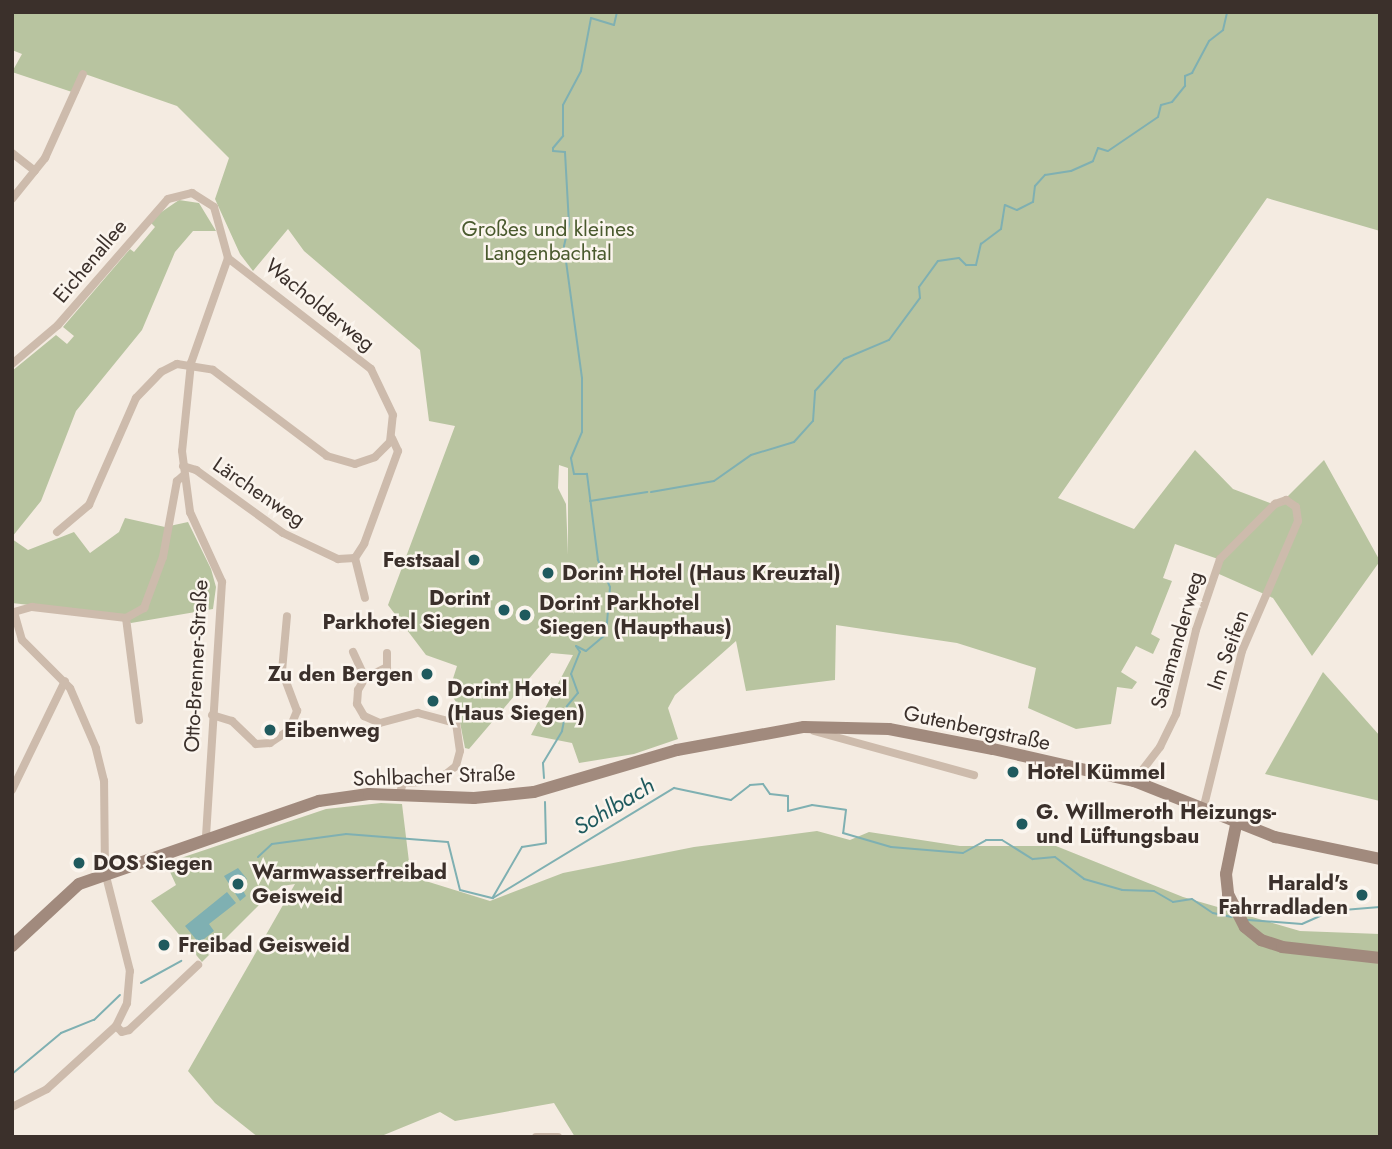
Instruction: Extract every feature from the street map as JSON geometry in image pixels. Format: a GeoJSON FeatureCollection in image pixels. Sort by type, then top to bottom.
{"type":"FeatureCollection","features":[{"type":"Feature","properties":{"kind":"street"},"geometry":{"type":"LineString","coordinates":[[12,199],[35,171],[67,117],[83,74]]}},
{"type":"Feature","properties":{"kind":"street"},"geometry":{"type":"LineString","coordinates":[[12,153],[35,171]]}},
{"type":"Feature","properties":{"kind":"street","name":"Eichenallee"},"geometry":{"type":"LineString","coordinates":[[12,364],[58,326],[168,199],[184,193],[199,196],[217,214],[228,258]]}},
{"type":"Feature","properties":{"kind":"street","name":"Otto-Brenner-Straße"},"geometry":{"type":"LineString","coordinates":[[206,837],[222,582],[190,512],[183,471],[191,363],[228,258]]}},
{"type":"Feature","properties":{"kind":"street","name":"Wacholderweg"},"geometry":{"type":"LineString","coordinates":[[228,258],[371,369],[390,408],[392,438]]}},
{"type":"Feature","properties":{"kind":"street"},"geometry":{"type":"LineString","coordinates":[[57,531],[89,505],[136,398],[161,372],[191,363],[213,370],[245,391],[327,456],[355,464],[375,457],[392,438],[398,451],[364,544],[355,558],[365,598]]}},
{"type":"Feature","properties":{"kind":"street","name":"Lärchenweg"},"geometry":{"type":"LineString","coordinates":[[183,471],[196,470],[283,533],[338,559],[355,558]]}},
{"type":"Feature","properties":{"kind":"street"},"geometry":{"type":"LineString","coordinates":[[12,1107],[47,1088],[116,1026],[127,1003],[130,971],[105,872],[102,769],[65,681],[22,640],[13,612],[32,607],[126,618],[144,608],[163,556],[177,481],[183,471]]}},
{"type":"Feature","properties":{"kind":"street","name":"Salamanderweg"},"geometry":{"type":"LineString","coordinates":[[1134,781],[1160,747],[1176,714],[1196,631],[1220,559],[1275,504],[1286,500],[1296,507]]}},
{"type":"Feature","properties":{"kind":"street","name":"Im Seifen"},"geometry":{"type":"LineString","coordinates":[[1203,810],[1242,651],[1293,534],[1296,507]]}},
{"type":"Feature","properties":{"kind":"street"},"geometry":{"type":"LineString","coordinates":[[212,715],[232,722],[256,744],[270,743],[289,730],[297,711],[282,671],[287,616]]}},
{"type":"Feature","properties":{"kind":"street"},"geometry":{"type":"LineString","coordinates":[[126,618],[139,720]]}},
{"type":"Feature","properties":{"kind":"street"},"geometry":{"type":"LineString","coordinates":[[353,652],[365,678],[358,704],[370,720],[388,722],[418,713],[456,723],[460,751],[456,766],[434,781],[402,783],[400,796]]}},
{"type":"Feature","properties":{"kind":"street"},"geometry":{"type":"LineString","coordinates":[[365,678],[387,667],[387,653]]}},
{"type":"Feature","properties":{"kind":"street"},"geometry":{"type":"LineString","coordinates":[[12,790],[65,681]]}},
{"type":"Feature","properties":{"kind":"street"},"geometry":{"type":"LineString","coordinates":[[804,727],[974,775]]}},
{"type":"Feature","properties":{"kind":"street","name":"Gutenbergstraße"},"geometry":{"type":"LineString","coordinates":[[804,727],[889,729],[1134,781],[1236,825],[1380,859]]}},
{"type":"Feature","properties":{"kind":"street","name":"Sohlbacher Straße"},"geometry":{"type":"LineString","coordinates":[[12,946],[66,894],[105,872],[319,801],[400,796],[474,798],[534,792],[677,750],[804,727]]}},
{"type":"Feature","properties":{"kind":"street"},"geometry":{"type":"LineString","coordinates":[[1236,825],[1226,874],[1228,894],[1245,927],[1261,940],[1282,947],[1380,958]]}},
{"type":"Feature","properties":{"kind":"street"},"geometry":{"type":"LineString","coordinates":[[116,1026],[122,1032],[129,1030],[198,965]]}},
{"type":"Feature","properties":{"kind":"street"},"geometry":{"type":"LineString","coordinates":[[536,1137],[558,1137]]}},
{"type":"Feature","properties":{"kind":"green space","name":"Großes und kleines Langenbachtal"},"geometry":{"type":"Polygon","coordinates":[[[12,12],[1380,12],[1380,231],[1267,198],[1058,498],[1134,529],[1195,450],[1233,489],[1278,506],[1324,460],[1380,561],[1312,656],[1273,598],[1219,574],[1218,559],[1175,544],[1163,578],[1172,581],[1151,634],[1160,639],[1153,654],[1136,646],[1121,672],[1137,682],[1132,689],[1117,687],[1111,724],[1076,729],[1028,708],[1036,668],[957,643],[836,625],[835,680],[746,691],[736,641],[675,695],[668,708],[678,739],[634,754],[579,763],[572,743],[531,735],[573,655],[551,653],[469,749],[465,748],[456,702],[449,691],[457,666],[426,655],[388,605],[455,426],[429,421],[420,350],[304,251],[288,229],[253,271],[240,254],[215,199],[229,158],[177,106],[85,74],[78,94],[12,72],[22,54],[12,50],[12,12]],[[559,465],[558,488],[566,504],[568,555],[568,468],[559,465]]]}},
{"type":"Feature","properties":{"kind":"green space"},"geometry":{"type":"Polygon","coordinates":[[[179,200],[199,203],[216,231],[193,231],[175,252],[142,330],[76,411],[41,501],[12,537],[12,371],[56,335],[67,344],[74,336],[63,327],[130,249],[134,252],[155,227],[151,223],[160,213],[179,200]]]}},
{"type":"Feature","properties":{"kind":"green space"},"geometry":{"type":"Polygon","coordinates":[[[125,518],[165,527],[188,522],[211,569],[216,587],[213,609],[131,623],[117,615],[12,603],[12,539],[28,550],[74,532],[90,553],[119,532],[125,518]]]}},
{"type":"Feature","properties":{"kind":"green space"},"geometry":{"type":"Polygon","coordinates":[[[1323,672],[1380,736],[1380,801],[1265,774],[1323,672]]]}},
{"type":"Feature","properties":{"kind":"green space"},"geometry":{"type":"Polygon","coordinates":[[[381,803],[402,804],[410,870],[352,878],[416,878],[490,901],[563,873],[694,847],[817,831],[850,840],[869,832],[960,846],[1056,846],[1183,897],[1300,931],[1380,934],[1380,1137],[575,1137],[554,1103],[455,1121],[440,1112],[379,1137],[258,1137],[215,1103],[188,1071],[295,884],[282,886],[259,905],[202,962],[151,901],[176,885],[166,863],[326,809],[381,803]]]}},
{"type":"Feature","properties":{"kind":"water"},"geometry":{"type":"Polygon","coordinates":[[[238,868],[247,879],[240,885],[246,896],[240,901],[224,876],[238,868]]]}},
{"type":"Feature","properties":{"kind":"water"},"geometry":{"type":"Polygon","coordinates":[[[227,892],[236,903],[209,924],[214,931],[199,943],[185,926],[227,892]]]}},
{"type":"Feature","properties":{"kind":"waterway"},"geometry":{"type":"LineString","coordinates":[[544,778],[543,763],[562,731],[567,706],[578,693],[571,674],[580,652],[576,646],[586,651],[606,634],[610,587],[598,560],[587,474],[574,474],[571,458],[582,432],[582,378],[564,246],[569,224],[565,152],[553,151],[553,148],[563,136],[563,105],[581,71],[591,18],[614,25],[617,12]]}},
{"type":"Feature","properties":{"kind":"waterway"},"geometry":{"type":"LineString","coordinates":[[651,492],[714,481],[751,455],[794,442],[813,421],[815,391],[844,359],[889,340],[920,298],[919,287],[938,261],[959,258],[966,265],[976,265],[981,244],[1001,229],[1005,205],[1017,210],[1033,202],[1035,186],[1045,175],[1071,171],[1093,161],[1098,148],[1108,151],[1158,117],[1161,105],[1172,102],[1185,86],[1185,76],[1192,73],[1209,41],[1223,30],[1227,12]]}},
{"type":"Feature","properties":{"kind":"waterway"},"geometry":{"type":"LineString","coordinates":[[590,501],[647,492]]}},
{"type":"Feature","properties":{"kind":"waterway","name":"Sohlbach"},"geometry":{"type":"LineString","coordinates":[[258,857],[272,844],[346,834],[448,842],[460,890],[493,898],[674,788],[731,800],[750,785],[763,784],[770,794],[788,796],[788,811],[812,805],[846,810],[843,833],[891,847],[963,853],[986,840],[1002,840],[1033,859],[1055,857],[1084,879],[1122,890],[1154,891],[1173,902],[1192,899],[1213,913],[1232,917]]}},
{"type":"Feature","properties":{"kind":"waterway"},"geometry":{"type":"LineString","coordinates":[[493,897],[522,847],[546,843],[545,802]]}},
{"type":"Feature","properties":{"kind":"waterway","name":"Sohlbach"},"geometry":{"type":"LineString","coordinates":[[1248,920],[1302,924],[1331,911],[1380,907]]}},
{"type":"Feature","properties":{"kind":"waterway","name":"Sohlbach"},"geometry":{"type":"LineString","coordinates":[[141,983],[181,961]]}},
{"type":"Feature","properties":{"kind":"waterway","name":"Sohlbach"},"geometry":{"type":"LineString","coordinates":[[12,1074],[61,1033],[94,1020],[120,995]]}},
{"type":"Feature","properties":{"kind":"place","name":"Festsaal"},"geometry":{"type":"Point","coordinates":[474,560]}},
{"type":"Feature","properties":{"kind":"place","name":"Dorint Hotel (Haus Kreuztal)"},"geometry":{"type":"Point","coordinates":[548,573]}},
{"type":"Feature","properties":{"kind":"place","name":"Dorint Parkhotel Siegen"},"geometry":{"type":"Point","coordinates":[504,610]}},
{"type":"Feature","properties":{"kind":"place","name":"Dorint Parkhotel Siegen (Haupthaus)"},"geometry":{"type":"Point","coordinates":[525,615]}},
{"type":"Feature","properties":{"kind":"place","name":"Zu den Bergen"},"geometry":{"type":"Point","coordinates":[427,674]}},
{"type":"Feature","properties":{"kind":"place","name":"Dorint Hotel (Haus Siegen)"},"geometry":{"type":"Point","coordinates":[433,701]}},
{"type":"Feature","properties":{"kind":"place","name":"Eibenweg"},"geometry":{"type":"Point","coordinates":[270,730]}},
{"type":"Feature","properties":{"kind":"place","name":"Hotel Kümmel"},"geometry":{"type":"Point","coordinates":[1013,772]}},
{"type":"Feature","properties":{"kind":"place","name":"G. Willmeroth Heizungs- und Lüftungsbau"},"geometry":{"type":"Point","coordinates":[1022,824]}},
{"type":"Feature","properties":{"kind":"place","name":"DOS Siegen"},"geometry":{"type":"Point","coordinates":[79,863]}},
{"type":"Feature","properties":{"kind":"place","name":"Warmwasserfreibad Geisweid"},"geometry":{"type":"Point","coordinates":[238,884]}},
{"type":"Feature","properties":{"kind":"place","name":"Harald's Fahrradladen"},"geometry":{"type":"Point","coordinates":[1362,895]}},
{"type":"Feature","properties":{"kind":"place","name":"Freibad Geisweid"},"geometry":{"type":"Point","coordinates":[164,945]}}]}
